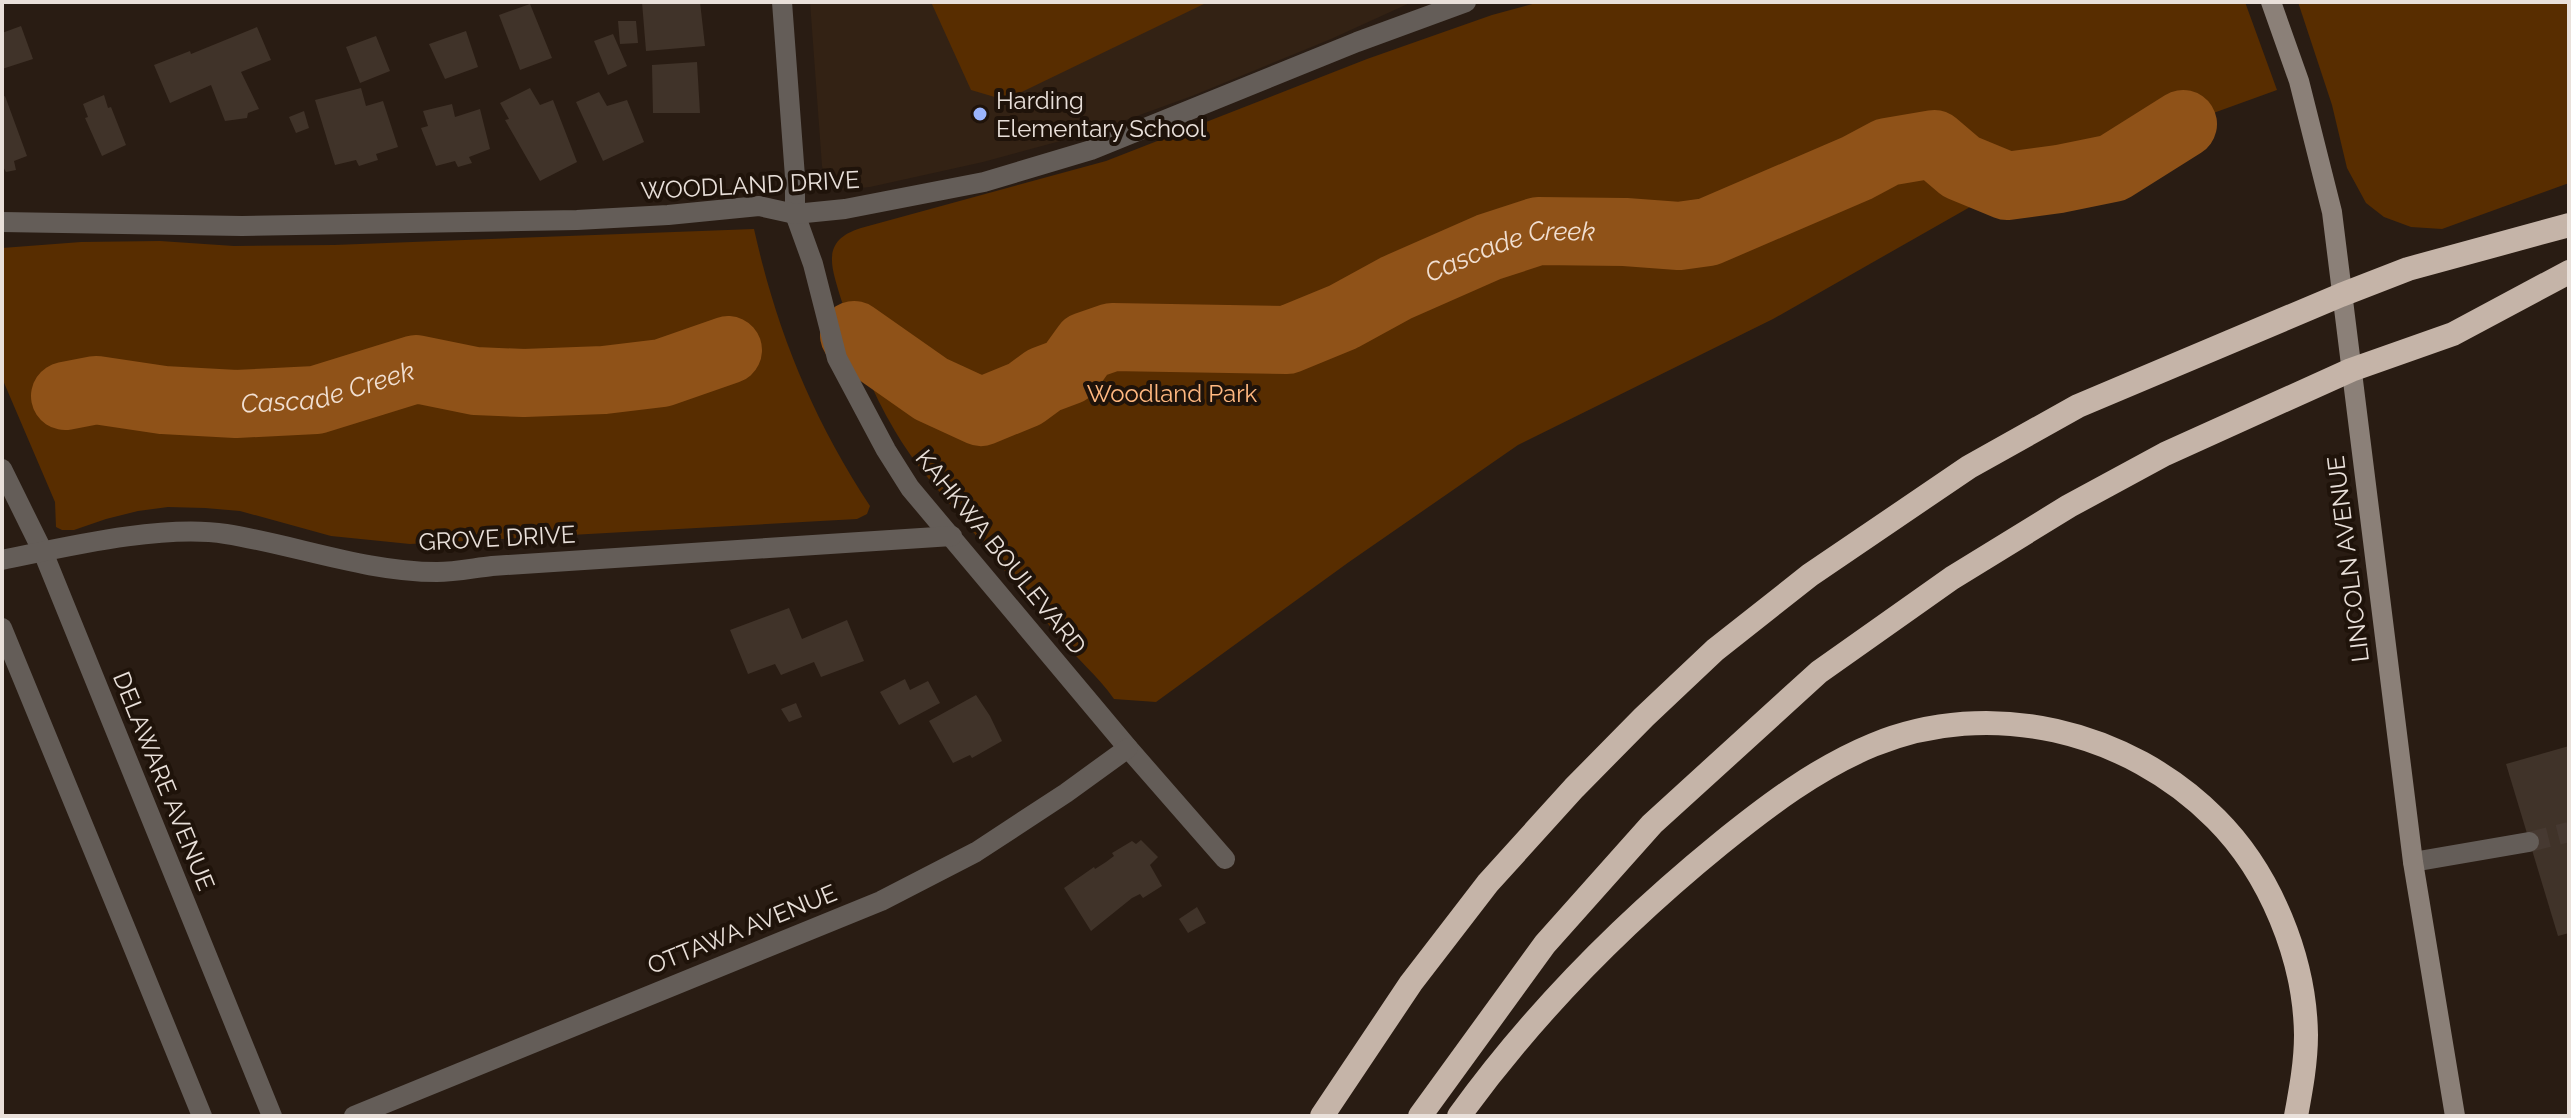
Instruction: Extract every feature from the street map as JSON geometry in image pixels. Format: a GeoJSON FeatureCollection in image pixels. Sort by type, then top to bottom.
{"type":"FeatureCollection","features":[{"type":"Feature","properties":{"kind":"highway"},"geometry":{"type":"LineString","coordinates":[[1322,1116],[1411,983],[1488,883],[1624,737],[1715,650],[1810,575],[1969,467],[2064,413],[2341,295],[2430,263],[2569,225]]}},
{"type":"Feature","properties":{"kind":"highway"},"geometry":{"type":"LineString","coordinates":[[1420,1116],[1545,944],[1593,889],[1652,824],[1819,672],[1952,578],[2069,506],[2165,454],[2351,370],[2453,334],[2569,272]]}},
{"type":"Feature","properties":{"kind":"highway"},"geometry":{"type":"LineString","coordinates":[[1459,1116],[1516,1044],[1618,935],[1689,869],[1753,817],[1839,760],[1875,744],[1916,731],[1956,724],[1997,723],[2037,726],[2080,736],[2121,751],[2199,802],[2229,832],[2277,909],[2293,953],[2306,1035],[2296,1116]]}},
{"type":"Feature","properties":{"kind":"street","name":"KAHKWA BOULEVARD"},"geometry":{"type":"LineString","coordinates":[[782,2],[795,214],[813,264],[837,358],[910,488],[1225,859]]}},
{"type":"Feature","properties":{"kind":"street","name":"WOODLAND DRIVE"},"geometry":{"type":"LineString","coordinates":[[2,222],[242,226],[561,221],[759,206],[795,214],[888,203],[984,182],[1091,150],[1357,42],[1466,2]]}},
{"type":"Feature","properties":{"kind":"street","name":"LINCOLN AVENUE"},"geometry":{"type":"LineString","coordinates":[[2271,2],[2299,81],[2332,212],[2413,862],[2455,1116]]}},
{"type":"Feature","properties":{"kind":"street","name":"DELAWARE AVENUE"},"geometry":{"type":"LineString","coordinates":[[2,469],[43,552],[272,1116]]}},
{"type":"Feature","properties":{"kind":"street","name":"GROVE DRIVE"},"geometry":{"type":"LineString","coordinates":[[2,560],[110,540],[175,532],[224,533],[381,566],[437,572],[952,536]]}},
{"type":"Feature","properties":{"kind":"street"},"geometry":{"type":"LineString","coordinates":[[2,628],[202,1116]]}},
{"type":"Feature","properties":{"kind":"street","name":"OTTAWA AVENUE"},"geometry":{"type":"LineString","coordinates":[[354,1116],[881,901],[976,852],[1128,748]]}},
{"type":"Feature","properties":{"kind":"street"},"geometry":{"type":"LineString","coordinates":[[2413,862],[2529,842]]}},
{"type":"Feature","properties":{"kind":"shaded area","name":"Harding Elementary School"},"geometry":{"type":"Polygon","coordinates":[[[810,2],[1412,2],[1192,96],[1090,133],[983,162],[870,187],[841,190],[831,185],[822,166],[810,2]]]}},
{"type":"Feature","properties":{"kind":"green space"},"geometry":{"type":"Polygon","coordinates":[[[931,2],[1208,2],[1005,100],[971,90],[931,2]]]}},
{"type":"Feature","properties":{"kind":"green space","name":"Woodland Park"},"geometry":{"type":"Polygon","coordinates":[[[1540,2],[2245,2],[2277,90],[2183,124],[2113,168],[2007,186],[1773,319],[1518,445],[1349,562],[1156,702],[1114,699],[1058,636],[903,444],[878,400],[858,352],[835,278],[834,248],[839,240],[861,228],[1106,161],[1367,59],[1492,15],[1540,2]]]}},
{"type":"Feature","properties":{"kind":"green space"},"geometry":{"type":"Polygon","coordinates":[[[2298,2],[2569,2],[2569,183],[2442,229],[2411,227],[2384,217],[2366,203],[2347,168],[2332,105],[2298,2]]]}},
{"type":"Feature","properties":{"kind":"green space"},"geometry":{"type":"Polygon","coordinates":[[[754,229],[774,303],[799,373],[831,440],[870,506],[867,514],[857,519],[410,544],[331,536],[240,511],[168,507],[138,511],[74,530],[62,530],[56,527],[55,502],[2,378],[2,248],[81,242],[160,241],[234,246],[334,245],[754,229]]]}},
{"type":"Feature","properties":{"kind":"building"},"geometry":{"type":"Polygon","coordinates":[[[642,2],[700,2],[705,46],[646,51],[642,2]]]}},
{"type":"Feature","properties":{"kind":"building"},"geometry":{"type":"Polygon","coordinates":[[[530,4],[552,58],[520,70],[499,15],[530,4]]]}},
{"type":"Feature","properties":{"kind":"building"},"geometry":{"type":"Polygon","coordinates":[[[618,21],[636,21],[638,43],[620,44],[618,21]]]}},
{"type":"Feature","properties":{"kind":"building"},"geometry":{"type":"Polygon","coordinates":[[[21,26],[33,59],[2,69],[2,33],[21,26]]]}},
{"type":"Feature","properties":{"kind":"building"},"geometry":{"type":"Polygon","coordinates":[[[257,27],[271,60],[241,72],[259,109],[248,113],[247,118],[225,121],[211,85],[170,103],[154,65],[190,51],[191,54],[257,27]]]}},
{"type":"Feature","properties":{"kind":"building"},"geometry":{"type":"Polygon","coordinates":[[[466,31],[478,67],[445,79],[429,44],[466,31]]]}},
{"type":"Feature","properties":{"kind":"building"},"geometry":{"type":"Polygon","coordinates":[[[613,34],[627,66],[608,75],[594,41],[613,34]]]}},
{"type":"Feature","properties":{"kind":"building"},"geometry":{"type":"Polygon","coordinates":[[[376,36],[390,71],[360,83],[346,47],[376,36]]]}},
{"type":"Feature","properties":{"kind":"building"},"geometry":{"type":"Polygon","coordinates":[[[697,62],[700,113],[653,113],[652,65],[697,62]]]}},
{"type":"Feature","properties":{"kind":"building"},"geometry":{"type":"Polygon","coordinates":[[[361,88],[366,106],[383,101],[398,147],[376,154],[378,160],[359,166],[356,160],[335,165],[315,100],[361,88]]]}},
{"type":"Feature","properties":{"kind":"building"},"geometry":{"type":"Polygon","coordinates":[[[530,88],[540,105],[553,100],[577,162],[540,181],[505,120],[509,119],[500,103],[530,88]]]}},
{"type":"Feature","properties":{"kind":"building"},"geometry":{"type":"Polygon","coordinates":[[[599,92],[607,106],[627,100],[644,142],[603,161],[576,102],[599,92]]]}},
{"type":"Feature","properties":{"kind":"building"},"geometry":{"type":"Polygon","coordinates":[[[104,95],[126,145],[102,156],[85,118],[88,117],[83,104],[104,95]]]}},
{"type":"Feature","properties":{"kind":"building"},"geometry":{"type":"Polygon","coordinates":[[[5,96],[27,156],[14,161],[16,170],[6,172],[2,165],[2,97],[5,96]]]}},
{"type":"Feature","properties":{"kind":"building"},"geometry":{"type":"Polygon","coordinates":[[[452,104],[455,117],[480,109],[490,149],[469,157],[472,163],[458,167],[455,161],[436,166],[421,128],[428,126],[423,111],[452,104]]]}},
{"type":"Feature","properties":{"kind":"building"},"geometry":{"type":"Polygon","coordinates":[[[304,111],[309,128],[296,133],[289,117],[304,111]]]}},
{"type":"Feature","properties":{"kind":"building"},"geometry":{"type":"Polygon","coordinates":[[[789,608],[802,639],[847,620],[864,661],[821,677],[814,662],[781,675],[775,664],[748,674],[730,630],[789,608]]]}},
{"type":"Feature","properties":{"kind":"building"},"geometry":{"type":"Polygon","coordinates":[[[905,679],[910,690],[928,681],[940,703],[899,725],[880,692],[905,679]]]}},
{"type":"Feature","properties":{"kind":"building"},"geometry":{"type":"Polygon","coordinates":[[[976,695],[1002,741],[972,758],[970,755],[953,763],[929,721],[976,695]]]}},
{"type":"Feature","properties":{"kind":"building"},"geometry":{"type":"Polygon","coordinates":[[[796,703],[802,717],[789,722],[781,709],[796,703]]]}},
{"type":"Feature","properties":{"kind":"building"},"geometry":{"type":"Polygon","coordinates":[[[2569,746],[2569,933],[2558,936],[2506,764],[2569,746]]]}},
{"type":"Feature","properties":{"kind":"building"},"geometry":{"type":"Polygon","coordinates":[[[1141,840],[1158,857],[1150,865],[1162,886],[1143,898],[1140,894],[1132,898],[1091,931],[1064,888],[1106,862],[1114,856],[1112,853],[1132,841],[1136,844],[1141,840]]]}},
{"type":"Feature","properties":{"kind":"building"},"geometry":{"type":"Polygon","coordinates":[[[1197,907],[1206,923],[1188,933],[1179,919],[1197,907]]]}},
{"type":"Feature","properties":{"kind":"waterway","name":"Cascade Creek"},"geometry":{"type":"LineString","coordinates":[[854,335],[931,389],[981,412],[1025,394],[1044,380],[1068,371],[1086,346],[1112,337],[1287,340],[1343,317],[1396,288],[1489,247],[1538,231],[1679,236],[1708,232],[1887,152],[1934,144],[1961,167],[2007,186],[2059,179],[2113,168],[2183,124]]}},
{"type":"Feature","properties":{"kind":"waterway","name":"Cascade Creek"},"geometry":{"type":"LineString","coordinates":[[65,396],[96,390],[163,400],[236,404],[316,400],[416,369],[475,381],[604,380],[662,373],[728,350]]}},
{"type":"Feature","properties":{"kind":"tunnel"},"geometry":{"type":"LineString","coordinates":[[2529,842],[2569,832]]}},
{"type":"Feature","properties":{"kind":"place","name":"Harding Elementary School"},"geometry":{"type":"Point","coordinates":[980,114]}}]}
